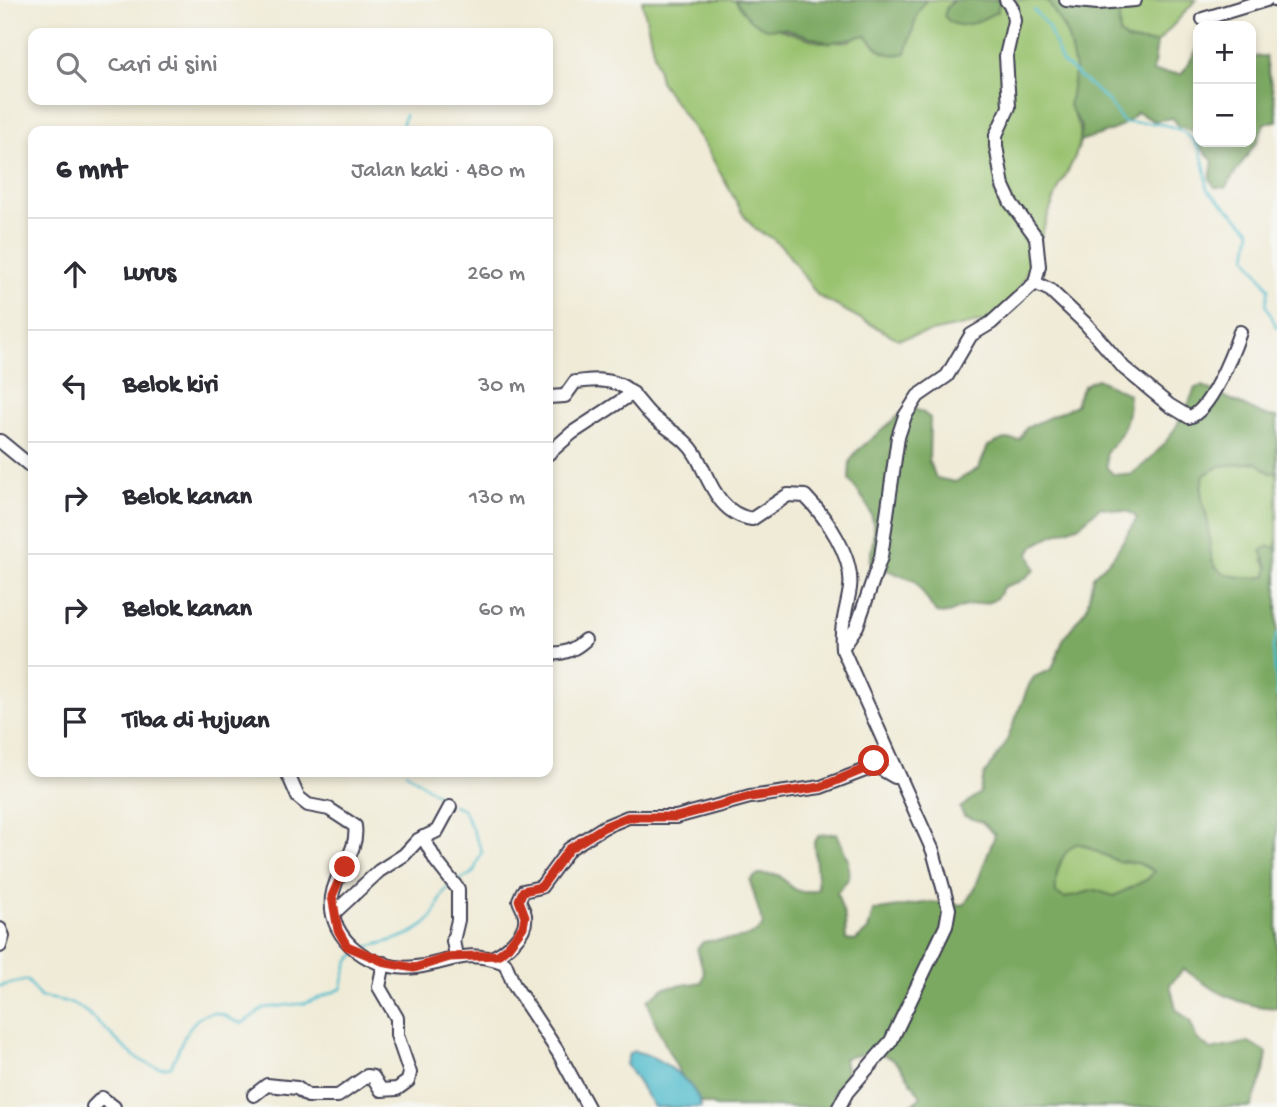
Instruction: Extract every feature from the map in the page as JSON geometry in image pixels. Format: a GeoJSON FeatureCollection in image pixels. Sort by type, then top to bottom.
{"type":"FeatureCollection","features":[{"type":"Feature","properties":{"kind":"street"},"geometry":{"type":"LineString","coordinates":[[842,648],[857,625],[881,557],[898,437],[905,416],[918,396],[947,376],[971,335],[991,323],[1035,282],[1039,266],[1036,237],[1011,204],[1003,186],[996,146],[996,135],[1009,107],[1006,55],[1014,21],[1012,8],[1006,0]]}},
{"type":"Feature","properties":{"kind":"street"},"geometry":{"type":"LineString","coordinates":[[1066,0],[1098,3],[1135,0]]}},
{"type":"Feature","properties":{"kind":"street"},"geometry":{"type":"LineString","coordinates":[[1203,19],[1266,0]]}},
{"type":"Feature","properties":{"kind":"street"},"geometry":{"type":"LineString","coordinates":[[1035,282],[1049,290],[1086,324],[1124,368],[1168,405],[1189,417],[1201,410],[1215,389],[1240,332]]}},
{"type":"Feature","properties":{"kind":"street"},"geometry":{"type":"LineString","coordinates":[[553,397],[565,396],[575,383],[599,380],[618,383],[633,393],[655,419],[683,438],[697,456],[714,492],[727,508],[752,519],[788,495],[801,494],[824,518],[850,571],[850,589],[840,627],[842,648],[933,851],[949,909],[946,926],[891,1041],[855,1082],[839,1107]]}},
{"type":"Feature","properties":{"kind":"street"},"geometry":{"type":"LineString","coordinates":[[553,450],[572,433],[633,393]]}},
{"type":"Feature","properties":{"kind":"street"},"geometry":{"type":"LineString","coordinates":[[0,441],[28,464]]}},
{"type":"Feature","properties":{"kind":"street"},"geometry":{"type":"LineString","coordinates":[[553,654],[575,649],[585,640]]}},
{"type":"Feature","properties":{"kind":"street"},"geometry":{"type":"LineString","coordinates":[[869,767],[885,746]]}},
{"type":"Feature","properties":{"kind":"street"},"geometry":{"type":"LineString","coordinates":[[491,958],[508,947],[523,927],[525,916],[519,900],[523,891],[541,887],[569,849],[604,827],[628,817],[676,817],[750,797],[821,787],[869,767],[890,772],[906,791]]}},
{"type":"Feature","properties":{"kind":"street"},"geometry":{"type":"LineString","coordinates":[[289,777],[298,797],[308,805],[329,809],[355,826],[357,839],[332,896],[334,914],[347,946],[384,963],[414,968],[456,956],[491,958],[505,963],[514,985],[558,1052],[588,1107]]}},
{"type":"Feature","properties":{"kind":"street"},"geometry":{"type":"LineString","coordinates":[[334,914],[374,875],[404,855],[424,837],[438,831],[450,807]]}},
{"type":"Feature","properties":{"kind":"street"},"geometry":{"type":"LineString","coordinates":[[424,837],[436,861],[458,889],[458,920],[453,942],[456,956]]}},
{"type":"Feature","properties":{"kind":"street"},"geometry":{"type":"LineString","coordinates":[[0,929],[3,936],[0,946]]}},
{"type":"Feature","properties":{"kind":"street"},"geometry":{"type":"LineString","coordinates":[[254,1095],[267,1085],[297,1088],[308,1096],[338,1096],[367,1076],[373,1077],[382,1090],[397,1089],[408,1081],[410,1073],[397,1035],[397,1018],[379,987],[384,963]]}},
{"type":"Feature","properties":{"kind":"street"},"geometry":{"type":"LineString","coordinates":[[93,1107],[102,1098],[114,1107]]}},
{"type":"Feature","properties":{"kind":"green space"},"geometry":{"type":"Polygon","coordinates":[[[642,0],[735,0],[749,19],[819,42],[849,41],[857,35],[866,35],[879,49],[893,55],[906,53],[918,12],[926,0],[954,0],[947,7],[1000,0],[1047,0],[1072,50],[1075,69],[1072,104],[1081,136],[1025,278],[1005,309],[991,323],[979,322],[898,339],[818,296],[784,249],[772,238],[756,230],[744,216],[706,147],[660,81],[642,0]]]}},
{"type":"Feature","properties":{"kind":"green space"},"geometry":{"type":"Polygon","coordinates":[[[735,0],[926,0],[918,12],[906,53],[893,54],[879,49],[866,35],[829,43],[784,28],[766,29],[749,19],[735,0]]]}},
{"type":"Feature","properties":{"kind":"green space"},"geometry":{"type":"Polygon","coordinates":[[[954,0],[1000,0],[997,12],[976,22],[956,25],[944,16],[947,7],[954,0]]]}},
{"type":"Feature","properties":{"kind":"green space"},"geometry":{"type":"Polygon","coordinates":[[[1047,0],[1118,0],[1120,34],[1128,41],[1157,43],[1153,72],[1182,74],[1193,56],[1193,131],[1178,126],[1173,118],[1154,121],[1137,112],[1119,127],[1080,141],[1081,126],[1069,106],[1075,69],[1067,33],[1047,0]]]}},
{"type":"Feature","properties":{"kind":"green space"},"geometry":{"type":"Polygon","coordinates":[[[1118,0],[1196,0],[1157,43],[1142,43],[1119,34],[1118,0]]]}},
{"type":"Feature","properties":{"kind":"green space"},"geometry":{"type":"Polygon","coordinates":[[[1266,56],[1277,121],[1265,123],[1257,141],[1256,57],[1266,56]]]}},
{"type":"Feature","properties":{"kind":"green space"},"geometry":{"type":"Polygon","coordinates":[[[1200,147],[1253,147],[1225,188],[1215,187],[1210,179],[1213,161],[1200,147]]]}},
{"type":"Feature","properties":{"kind":"green space"},"geometry":{"type":"Polygon","coordinates":[[[1097,379],[1128,394],[1128,411],[1124,426],[1117,440],[1106,452],[1107,468],[1113,474],[1130,475],[1161,447],[1184,413],[1195,388],[1203,386],[1263,415],[1277,417],[1277,472],[1271,473],[1256,462],[1220,466],[1204,475],[1201,489],[1211,557],[1218,569],[1238,577],[1267,576],[1268,567],[1261,551],[1269,546],[1277,548],[1277,1008],[1239,1001],[1184,969],[1170,984],[1176,1009],[1190,1021],[1197,1039],[1211,1050],[1249,1042],[1267,1053],[1264,1072],[1251,1107],[909,1107],[921,1097],[905,1072],[891,1058],[873,1054],[844,1058],[847,1076],[835,1090],[831,1107],[716,1107],[701,1102],[687,1085],[670,1054],[648,1000],[664,988],[702,982],[704,973],[697,949],[703,942],[751,935],[763,925],[750,881],[758,874],[779,875],[801,892],[818,889],[814,842],[819,835],[837,833],[848,860],[849,878],[837,893],[845,918],[846,940],[855,941],[868,930],[873,911],[930,902],[964,905],[975,888],[995,835],[982,822],[964,816],[960,808],[980,793],[984,775],[1005,745],[1029,685],[1034,677],[1052,669],[1064,638],[1087,607],[1093,576],[1113,557],[1137,518],[1129,512],[1100,507],[1080,525],[1034,546],[1029,553],[1035,570],[1021,581],[1003,587],[993,600],[949,613],[936,613],[915,581],[869,563],[873,537],[872,518],[849,480],[850,461],[856,452],[909,407],[930,418],[929,461],[936,478],[955,482],[979,468],[988,446],[1004,439],[1019,440],[1026,428],[1076,405],[1082,388],[1097,379]],[[1075,844],[1065,853],[1059,866],[1056,893],[1065,898],[1095,890],[1114,896],[1148,879],[1154,871],[1138,863],[1117,861],[1081,844],[1075,844]]]}},
{"type":"Feature","properties":{"kind":"green space"},"geometry":{"type":"Polygon","coordinates":[[[1256,462],[1270,473],[1277,472],[1277,548],[1269,547],[1263,560],[1268,567],[1267,576],[1250,578],[1224,573],[1214,564],[1201,495],[1204,475],[1220,466],[1256,462]]]}},
{"type":"Feature","properties":{"kind":"green space"},"geometry":{"type":"Polygon","coordinates":[[[1075,844],[1081,844],[1117,861],[1138,863],[1154,871],[1148,879],[1114,897],[1095,890],[1065,898],[1056,893],[1057,873],[1065,853],[1075,844]]]}},
{"type":"Feature","properties":{"kind":"water"},"geometry":{"type":"Polygon","coordinates":[[[634,1051],[654,1058],[675,1071],[692,1088],[701,1107],[654,1107],[626,1064],[629,1054],[634,1051]]]}},
{"type":"Feature","properties":{"kind":"waterway"},"geometry":{"type":"LineString","coordinates":[[1034,10],[1048,27],[1062,62],[1106,99],[1124,123],[1173,127],[1194,142],[1201,154],[1207,189],[1251,230],[1247,257],[1269,288],[1266,305],[1277,328]]}},
{"type":"Feature","properties":{"kind":"waterway"},"geometry":{"type":"LineString","coordinates":[[402,126],[405,115]]}},
{"type":"Feature","properties":{"kind":"waterway"},"geometry":{"type":"LineString","coordinates":[[1277,634],[1273,646],[1277,696]]}},
{"type":"Feature","properties":{"kind":"waterway"},"geometry":{"type":"LineString","coordinates":[[413,777],[447,802]]}},
{"type":"Feature","properties":{"kind":"waterway"},"geometry":{"type":"LineString","coordinates":[[453,805],[463,809],[482,851],[473,873],[458,881]]}},
{"type":"Feature","properties":{"kind":"waterway"},"geometry":{"type":"LineString","coordinates":[[363,948],[401,937],[420,928],[433,916],[443,893],[449,887]]}},
{"type":"Feature","properties":{"kind":"waterway"},"geometry":{"type":"LineString","coordinates":[[0,986],[27,980],[40,997],[67,1002],[92,1016],[135,1056],[159,1067],[171,1066],[187,1032],[200,1017],[217,1013],[243,1023],[264,1008],[306,1003],[341,989],[348,962],[356,954]]}},
{"type":"Feature","properties":{"kind":"route"},"geometry":{"type":"LineString","coordinates":[[345,867],[332,896],[338,930],[347,946],[384,963],[414,968],[465,955],[491,958],[508,947],[523,927],[525,916],[519,900],[523,891],[537,889],[545,884],[569,849],[604,827],[628,817],[676,817],[750,797],[821,787],[857,773],[874,761]]}}]}
